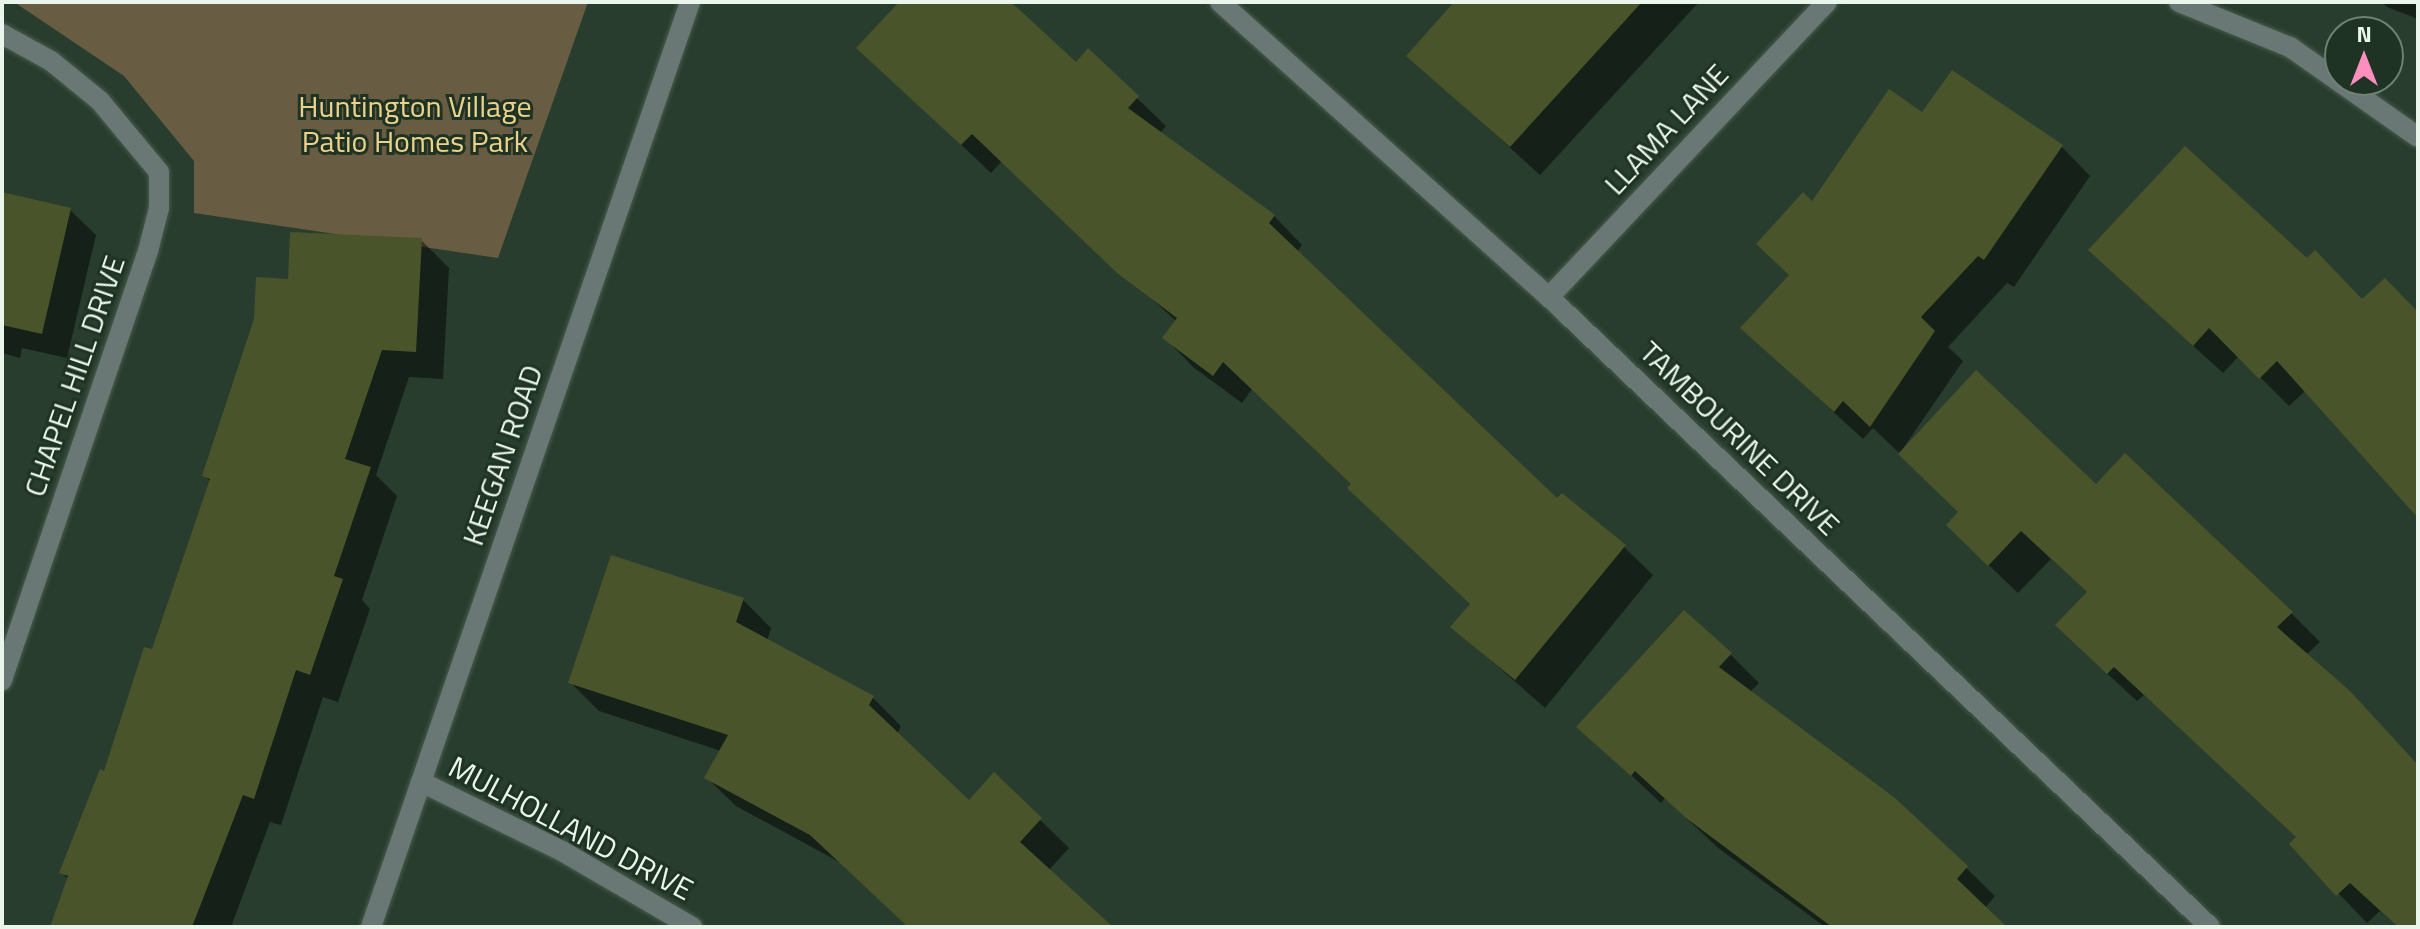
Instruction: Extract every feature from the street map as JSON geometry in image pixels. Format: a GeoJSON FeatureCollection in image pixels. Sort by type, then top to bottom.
{"type":"FeatureCollection","features":[{"type":"Feature","properties":{"kind":"street","name":"KEEGAN ROAD"},"geometry":{"type":"LineString","coordinates":[[371,927],[690,2]]}},
{"type":"Feature","properties":{"kind":"street","name":"TAMBOURINE DRIVE"},"geometry":{"type":"LineString","coordinates":[[1220,2],[1549,297],[2210,927]]}},
{"type":"Feature","properties":{"kind":"street","name":"LLAMA LANE"},"geometry":{"type":"LineString","coordinates":[[1549,297],[1827,2]]}},
{"type":"Feature","properties":{"kind":"street"},"geometry":{"type":"LineString","coordinates":[[2179,2],[2280,43],[2418,137]]}},
{"type":"Feature","properties":{"kind":"street","name":"CHAPEL HILL DRIVE"},"geometry":{"type":"LineString","coordinates":[[2,34],[51,61],[135,138],[159,172],[159,208],[2,681]]}},
{"type":"Feature","properties":{"kind":"street","name":"MULHOLLAND DRIVE"},"geometry":{"type":"LineString","coordinates":[[421,782],[562,851],[692,927]]}},
{"type":"Feature","properties":{"kind":"green space","name":"Huntington Village Patio Homes Park"},"geometry":{"type":"Polygon","coordinates":[[[14,2],[588,2],[498,258],[194,213],[194,161],[124,76],[14,2]]]}},
{"type":"Feature","properties":{"kind":"building"},"geometry":{"type":"Polygon","coordinates":[[[899,2],[1011,2],[1076,62],[1088,48],[1139,96],[1128,108],[1275,215],[1269,223],[1557,498],[1562,493],[1626,545],[1515,680],[1450,627],[1470,604],[1347,488],[1351,484],[1223,362],[1213,376],[1162,338],[1177,318],[1117,273],[972,134],[961,145],[856,48],[899,2]]]}},
{"type":"Feature","properties":{"kind":"building"},"geometry":{"type":"Polygon","coordinates":[[[1454,2],[1642,2],[1510,147],[1406,56],[1454,2]]]}},
{"type":"Feature","properties":{"kind":"building"},"geometry":{"type":"Polygon","coordinates":[[[1952,70],[2063,145],[1984,260],[1978,256],[1921,317],[1935,331],[1870,427],[1843,401],[1834,412],[1740,328],[1789,275],[1756,244],[1803,192],[1812,201],[1889,89],[1922,112],[1952,70]]]}},
{"type":"Feature","properties":{"kind":"building"},"geometry":{"type":"Polygon","coordinates":[[[2185,146],[2307,258],[2315,250],[2362,299],[2385,278],[2418,312],[2418,518],[2277,361],[2259,379],[2209,328],[2193,346],[2088,250],[2185,146]]]}},
{"type":"Feature","properties":{"kind":"building"},"geometry":{"type":"Polygon","coordinates":[[[2,192],[71,208],[42,334],[2,325],[2,192]]]}},
{"type":"Feature","properties":{"kind":"building"},"geometry":{"type":"Polygon","coordinates":[[[290,232],[422,238],[416,352],[382,350],[345,459],[371,467],[334,576],[343,579],[310,675],[296,670],[254,799],[243,795],[192,927],[50,927],[68,876],[59,873],[100,769],[104,771],[144,647],[152,649],[210,479],[202,476],[254,319],[256,277],[288,279],[290,232]]]}},
{"type":"Feature","properties":{"kind":"building"},"geometry":{"type":"Polygon","coordinates":[[[1976,370],[2096,484],[2125,453],[2293,612],[2277,627],[2350,691],[2418,765],[2418,927],[2398,927],[2350,883],[2336,896],[2289,844],[2296,837],[2114,667],[2107,674],[2055,625],[2087,592],[2021,531],[1988,566],[1946,525],[1958,512],[1898,454],[1976,370]]]}},
{"type":"Feature","properties":{"kind":"building"},"geometry":{"type":"Polygon","coordinates":[[[611,555],[744,598],[736,622],[874,696],[869,705],[969,800],[994,772],[1042,818],[1020,842],[1113,927],[908,927],[810,835],[704,778],[728,735],[568,683],[611,555]]]}},
{"type":"Feature","properties":{"kind":"building"},"geometry":{"type":"Polygon","coordinates":[[[1684,610],[1732,653],[1719,667],[1895,798],[1968,866],[1957,879],[2007,927],[1832,927],[1686,818],[1635,771],[1631,776],[1576,727],[1684,610]]]}}]}
